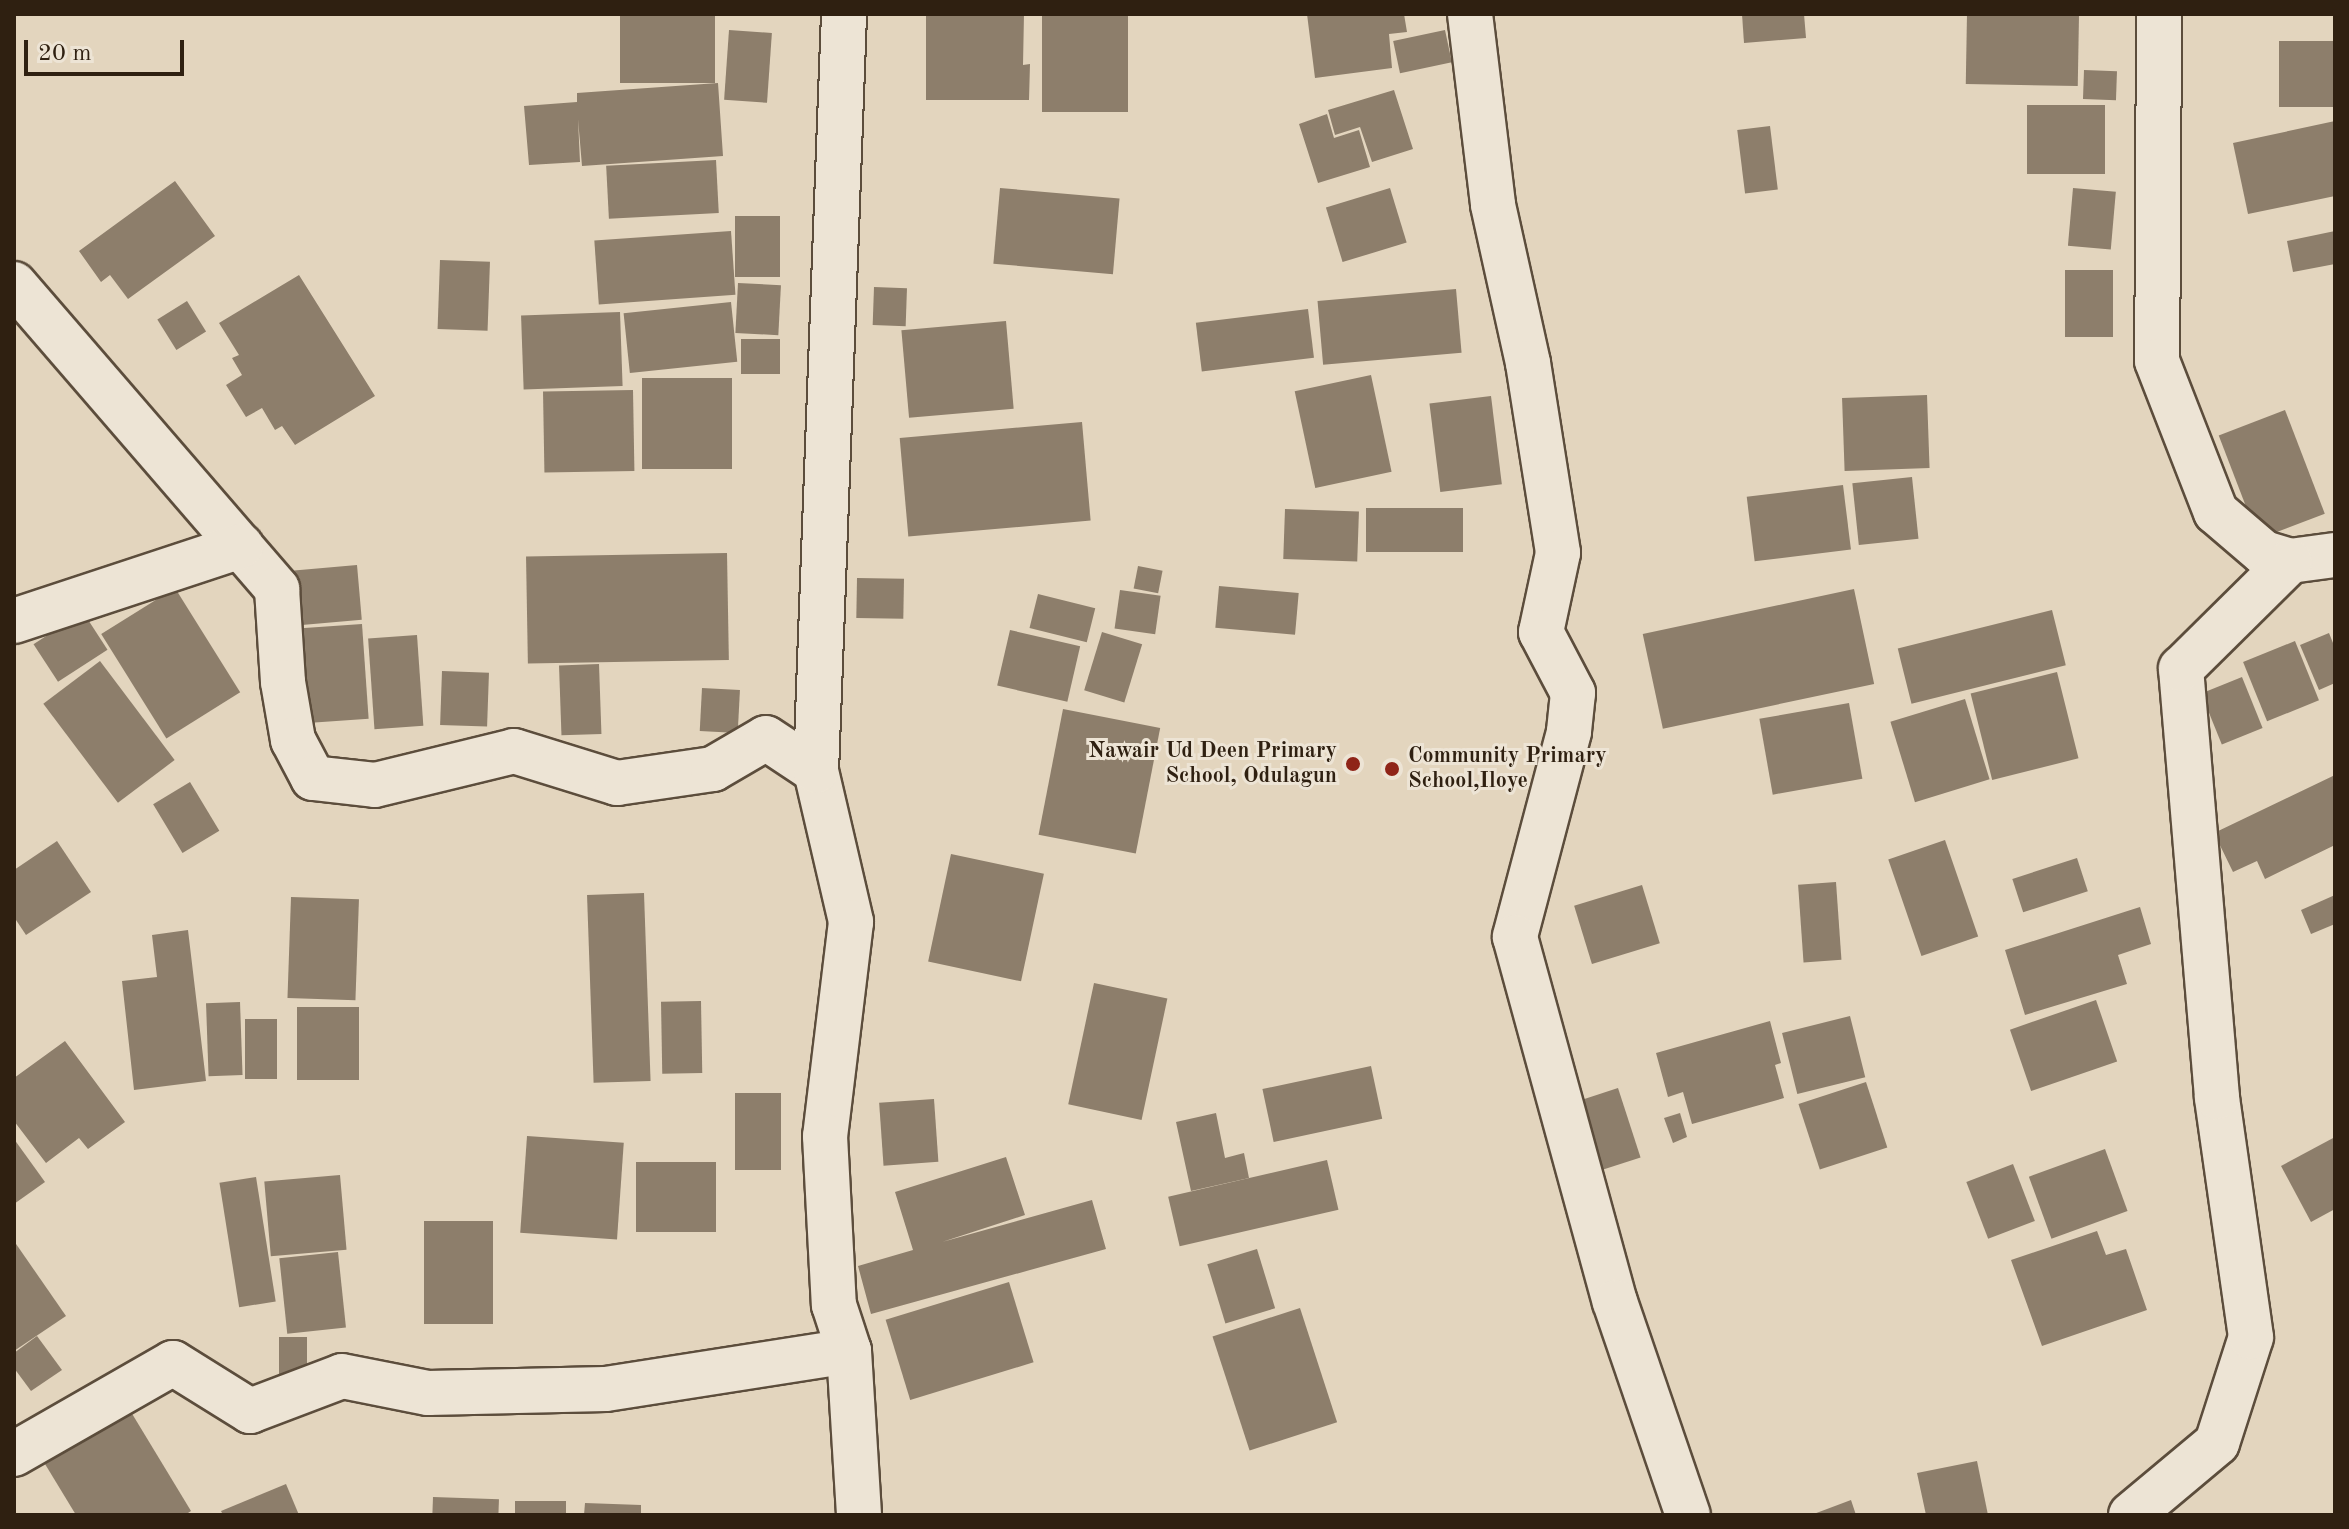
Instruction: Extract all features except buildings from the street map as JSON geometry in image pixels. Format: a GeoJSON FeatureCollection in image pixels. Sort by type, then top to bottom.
{"type":"FeatureCollection","features":[{"type":"Feature","properties":{"kind":"street"},"geometry":{"type":"LineString","coordinates":[[844,14],[846,26],[816,771],[851,922],[825,1136],[834,1305],[849,1351],[859,1515]]}},
{"type":"Feature","properties":{"kind":"street"},"geometry":{"type":"LineString","coordinates":[[1470,14],[1493,205],[1528,363],[1558,553],[1541,632],[1573,693],[1569,732],[1515,937],[1615,1302],[1688,1515]]}},
{"type":"Feature","properties":{"kind":"street"},"geometry":{"type":"LineString","coordinates":[[2159,14],[2157,361],[2216,512],[2264,553],[2290,561],[2335,555]]}},
{"type":"Feature","properties":{"kind":"street"},"geometry":{"type":"LineString","coordinates":[[14,284],[277,589],[283,682],[293,740],[313,778],[375,785],[514,751],[617,783],[713,769],[766,738],[816,771]]}},
{"type":"Feature","properties":{"kind":"street"},"geometry":{"type":"LineString","coordinates":[[14,621],[241,546]]}},
{"type":"Feature","properties":{"kind":"street"},"geometry":{"type":"LineString","coordinates":[[2131,1515],[2217,1443],[2251,1337],[2217,1097],[2181,669],[2290,561]]}},
{"type":"Feature","properties":{"kind":"street"},"geometry":{"type":"LineString","coordinates":[[14,1454],[173,1363],[250,1411],[342,1376],[428,1393],[606,1389],[849,1351]]}},
{"type":"Feature","properties":{"kind":"place","name":"Nawair Ud Deen Primary School, Odulagun"},"geometry":{"type":"Point","coordinates":[1353,764]}},
{"type":"Feature","properties":{"kind":"place","name":"Community Primary School,Iloye"},"geometry":{"type":"Point","coordinates":[1392,769]}}]}
